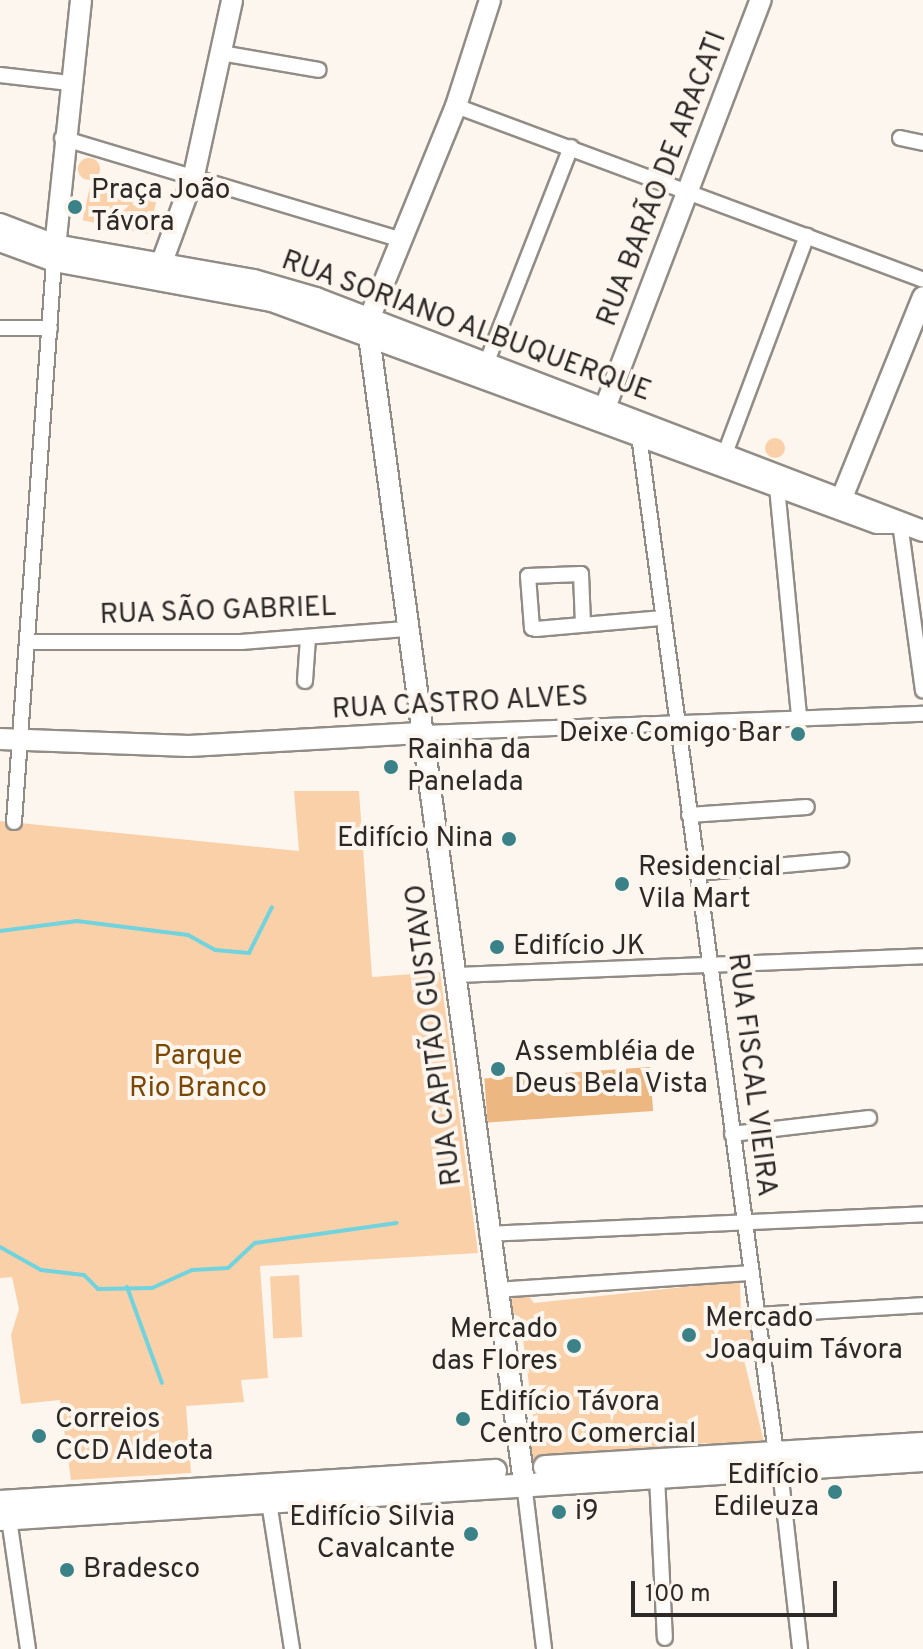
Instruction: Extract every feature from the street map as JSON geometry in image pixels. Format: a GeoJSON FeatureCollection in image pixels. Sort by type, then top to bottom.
{"type":"FeatureCollection","features":[{"type":"Feature","properties":{"kind":"main road"},"geometry":{"type":"LineString","coordinates":[[3,1513],[269,1502],[523,1476],[657,1477],[923,1444]]}},
{"type":"Feature","properties":{"kind":"main road"},"geometry":{"type":"LineString","coordinates":[[3,1513],[778,1461],[923,1460]]}},
{"type":"Feature","properties":{"kind":"street"},"geometry":{"type":"LineString","coordinates":[[14,822],[62,138],[81,0]]}},
{"type":"Feature","properties":{"kind":"street"},"geometry":{"type":"LineString","coordinates":[[162,262],[194,175],[232,0]]}},
{"type":"Feature","properties":{"kind":"street"},"geometry":{"type":"LineString","coordinates":[[369,327],[456,106],[486,0]]}},
{"type":"Feature","properties":{"kind":"street","name":"RUA BARÃO DE ARACATI"},"geometry":{"type":"LineString","coordinates":[[603,415],[761,0]]}},
{"type":"Feature","properties":{"kind":"street"},"geometry":{"type":"LineString","coordinates":[[221,53],[319,70]]}},
{"type":"Feature","properties":{"kind":"street"},"geometry":{"type":"LineString","coordinates":[[0,75],[70,83]]}},
{"type":"Feature","properties":{"kind":"street"},"geometry":{"type":"LineString","coordinates":[[456,106],[923,280]]}},
{"type":"Feature","properties":{"kind":"street"},"geometry":{"type":"LineString","coordinates":[[62,138],[194,175],[402,240]]}},
{"type":"Feature","properties":{"kind":"street"},"geometry":{"type":"LineString","coordinates":[[900,138],[923,143]]}},
{"type":"Feature","properties":{"kind":"street"},"geometry":{"type":"LineString","coordinates":[[486,364],[571,147]]}},
{"type":"Feature","properties":{"kind":"street","name":"RUA SORIANO ALBUQUERQUE"},"geometry":{"type":"LineString","coordinates":[[0,224],[54,253],[162,262],[252,287],[486,364],[603,415]]}},
{"type":"Feature","properties":{"kind":"street"},"geometry":{"type":"LineString","coordinates":[[726,451],[807,236]]}},
{"type":"Feature","properties":{"kind":"street","name":"RUA SORIANO ALBUQUERQUE"},"geometry":{"type":"LineString","coordinates":[[0,241],[252,287]]}},
{"type":"Feature","properties":{"kind":"street"},"geometry":{"type":"LineString","coordinates":[[840,502],[923,297]]}},
{"type":"Feature","properties":{"kind":"street","name":"RUA SORIANO ALBUQUERQUE"},"geometry":{"type":"LineString","coordinates":[[369,327],[638,428],[777,487],[840,502]]}},
{"type":"Feature","properties":{"kind":"street","name":"RUA CAPITÃO GUSTAVO"},"geometry":{"type":"LineString","coordinates":[[369,327],[408,629],[458,975],[487,1234],[523,1476],[544,1649]]}},
{"type":"Feature","properties":{"kind":"street"},"geometry":{"type":"LineString","coordinates":[[0,328],[50,328]]}},
{"type":"Feature","properties":{"kind":"street","name":"RUA SORIANO ALBUQUERQUE"},"geometry":{"type":"LineString","coordinates":[[638,428],[726,451],[840,502],[923,531]]}},
{"type":"Feature","properties":{"kind":"street","name":"RUA FISCAL VIEIRA"},"geometry":{"type":"LineString","coordinates":[[638,428],[674,721],[712,965],[749,1273],[778,1461],[800,1649]]}},
{"type":"Feature","properties":{"kind":"street"},"geometry":{"type":"LineString","coordinates":[[777,487],[799,715]]}},
{"type":"Feature","properties":{"kind":"street"},"geometry":{"type":"LineString","coordinates":[[900,523],[923,690]]}},
{"type":"Feature","properties":{"kind":"street"},"geometry":{"type":"LineString","coordinates":[[583,624],[581,574],[528,576],[532,628],[661,618]]}},
{"type":"Feature","properties":{"kind":"street","name":"RUA SÃO GABRIEL"},"geometry":{"type":"LineString","coordinates":[[29,642],[308,638],[408,629]]}},
{"type":"Feature","properties":{"kind":"street"},"geometry":{"type":"LineString","coordinates":[[305,681],[308,638]]}},
{"type":"Feature","properties":{"kind":"street","name":"RUA CASTRO ALVES"},"geometry":{"type":"LineString","coordinates":[[0,739],[189,746],[799,715],[923,714]]}},
{"type":"Feature","properties":{"kind":"street"},"geometry":{"type":"LineString","coordinates":[[689,815],[807,807]]}},
{"type":"Feature","properties":{"kind":"street"},"geometry":{"type":"LineString","coordinates":[[697,873],[841,860]]}},
{"type":"Feature","properties":{"kind":"street"},"geometry":{"type":"LineString","coordinates":[[458,975],[923,956]]}},
{"type":"Feature","properties":{"kind":"street"},"geometry":{"type":"LineString","coordinates":[[732,1134],[869,1118]]}},
{"type":"Feature","properties":{"kind":"street"},"geometry":{"type":"LineString","coordinates":[[487,1234],[923,1214]]}},
{"type":"Feature","properties":{"kind":"street"},"geometry":{"type":"LineString","coordinates":[[495,1290],[749,1273]]}},
{"type":"Feature","properties":{"kind":"street"},"geometry":{"type":"LineString","coordinates":[[756,1315],[923,1305]]}},
{"type":"Feature","properties":{"kind":"street"},"geometry":{"type":"LineString","coordinates":[[657,1477],[665,1638]]}},
{"type":"Feature","properties":{"kind":"street"},"geometry":{"type":"LineString","coordinates":[[269,1502],[292,1649]]}},
{"type":"Feature","properties":{"kind":"street"},"geometry":{"type":"LineString","coordinates":[[3,1513],[28,1649]]}},
{"type":"Feature","properties":{"kind":"green space"},"geometry":{"type":"Polygon","coordinates":[[[89,158],[97,161],[100,169],[97,177],[89,180],[81,177],[78,169],[81,161],[89,158]]]}},
{"type":"Feature","properties":{"kind":"green space"},"geometry":{"type":"Polygon","coordinates":[[[91,181],[158,195],[149,234],[83,220],[91,181]]]}},
{"type":"Feature","properties":{"kind":"green space"},"geometry":{"type":"Polygon","coordinates":[[[775,438],[782,441],[785,448],[782,455],[775,458],[768,455],[765,448],[768,441],[775,438]]]}},
{"type":"Feature","properties":{"kind":"green space","name":"Parque Rio Branco"},"geometry":{"type":"Polygon","coordinates":[[[294,791],[359,791],[372,977],[440,972],[478,1253],[260,1266],[268,1378],[241,1380],[244,1402],[186,1406],[191,1473],[71,1480],[60,1400],[21,1404],[11,1335],[19,1309],[12,1277],[0,1278],[0,821],[299,851],[294,791]]]}},
{"type":"Feature","properties":{"kind":"green space"},"geometry":{"type":"Polygon","coordinates":[[[299,1275],[302,1337],[273,1338],[270,1277],[299,1275]]]}},
{"type":"Feature","properties":{"kind":"green space"},"geometry":{"type":"Polygon","coordinates":[[[740,1281],[741,1320],[749,1320],[754,1357],[744,1360],[765,1446],[710,1450],[706,1443],[532,1461],[526,1437],[535,1430],[520,1317],[509,1312],[513,1296],[528,1295],[534,1303],[740,1281]]]}},
{"type":"Feature","properties":{"kind":"shaded area"},"geometry":{"type":"Polygon","coordinates":[[[650,1067],[653,1111],[487,1122],[484,1079],[650,1067]]]}},
{"type":"Feature","properties":{"kind":"waterway"},"geometry":{"type":"LineString","coordinates":[[0,931],[77,921],[188,935],[215,950],[249,953],[272,907]]}},
{"type":"Feature","properties":{"kind":"waterway"},"geometry":{"type":"LineString","coordinates":[[0,1247],[41,1270],[84,1275],[98,1289],[152,1288],[192,1270],[228,1268],[255,1243],[397,1223]]}},
{"type":"Feature","properties":{"kind":"waterway"},"geometry":{"type":"LineString","coordinates":[[127,1287],[162,1383]]}},
{"type":"Feature","properties":{"kind":"place","name":"Praça João Távora"},"geometry":{"type":"Point","coordinates":[75,207]}},
{"type":"Feature","properties":{"kind":"place","name":"Deixe Comigo Bar"},"geometry":{"type":"Point","coordinates":[798,734]}},
{"type":"Feature","properties":{"kind":"place","name":"Rainha da Panelada"},"geometry":{"type":"Point","coordinates":[391,767]}},
{"type":"Feature","properties":{"kind":"place","name":"Edifício Nina"},"geometry":{"type":"Point","coordinates":[509,839]}},
{"type":"Feature","properties":{"kind":"place","name":"Residencial Vila Mart"},"geometry":{"type":"Point","coordinates":[622,884]}},
{"type":"Feature","properties":{"kind":"place","name":"Edifício JK"},"geometry":{"type":"Point","coordinates":[497,947]}},
{"type":"Feature","properties":{"kind":"place","name":"Assembléia de Deus Bela Vista"},"geometry":{"type":"Point","coordinates":[498,1069]}},
{"type":"Feature","properties":{"kind":"place","name":"Mercado Joaquim Távora"},"geometry":{"type":"Point","coordinates":[689,1335]}},
{"type":"Feature","properties":{"kind":"place","name":"Mercado das Flores"},"geometry":{"type":"Point","coordinates":[574,1346]}},
{"type":"Feature","properties":{"kind":"place","name":"Edifício Távora Centro Comercial"},"geometry":{"type":"Point","coordinates":[463,1419]}},
{"type":"Feature","properties":{"kind":"place","name":"Correios CCD Aldeota"},"geometry":{"type":"Point","coordinates":[39,1436]}},
{"type":"Feature","properties":{"kind":"place","name":"Edifício Edileuza"},"geometry":{"type":"Point","coordinates":[835,1492]}},
{"type":"Feature","properties":{"kind":"place","name":"i9"},"geometry":{"type":"Point","coordinates":[559,1512]}},
{"type":"Feature","properties":{"kind":"place","name":"Edifício Silvia Cavalcante"},"geometry":{"type":"Point","coordinates":[471,1534]}},
{"type":"Feature","properties":{"kind":"place","name":"Bradesco"},"geometry":{"type":"Point","coordinates":[67,1570]}}]}
